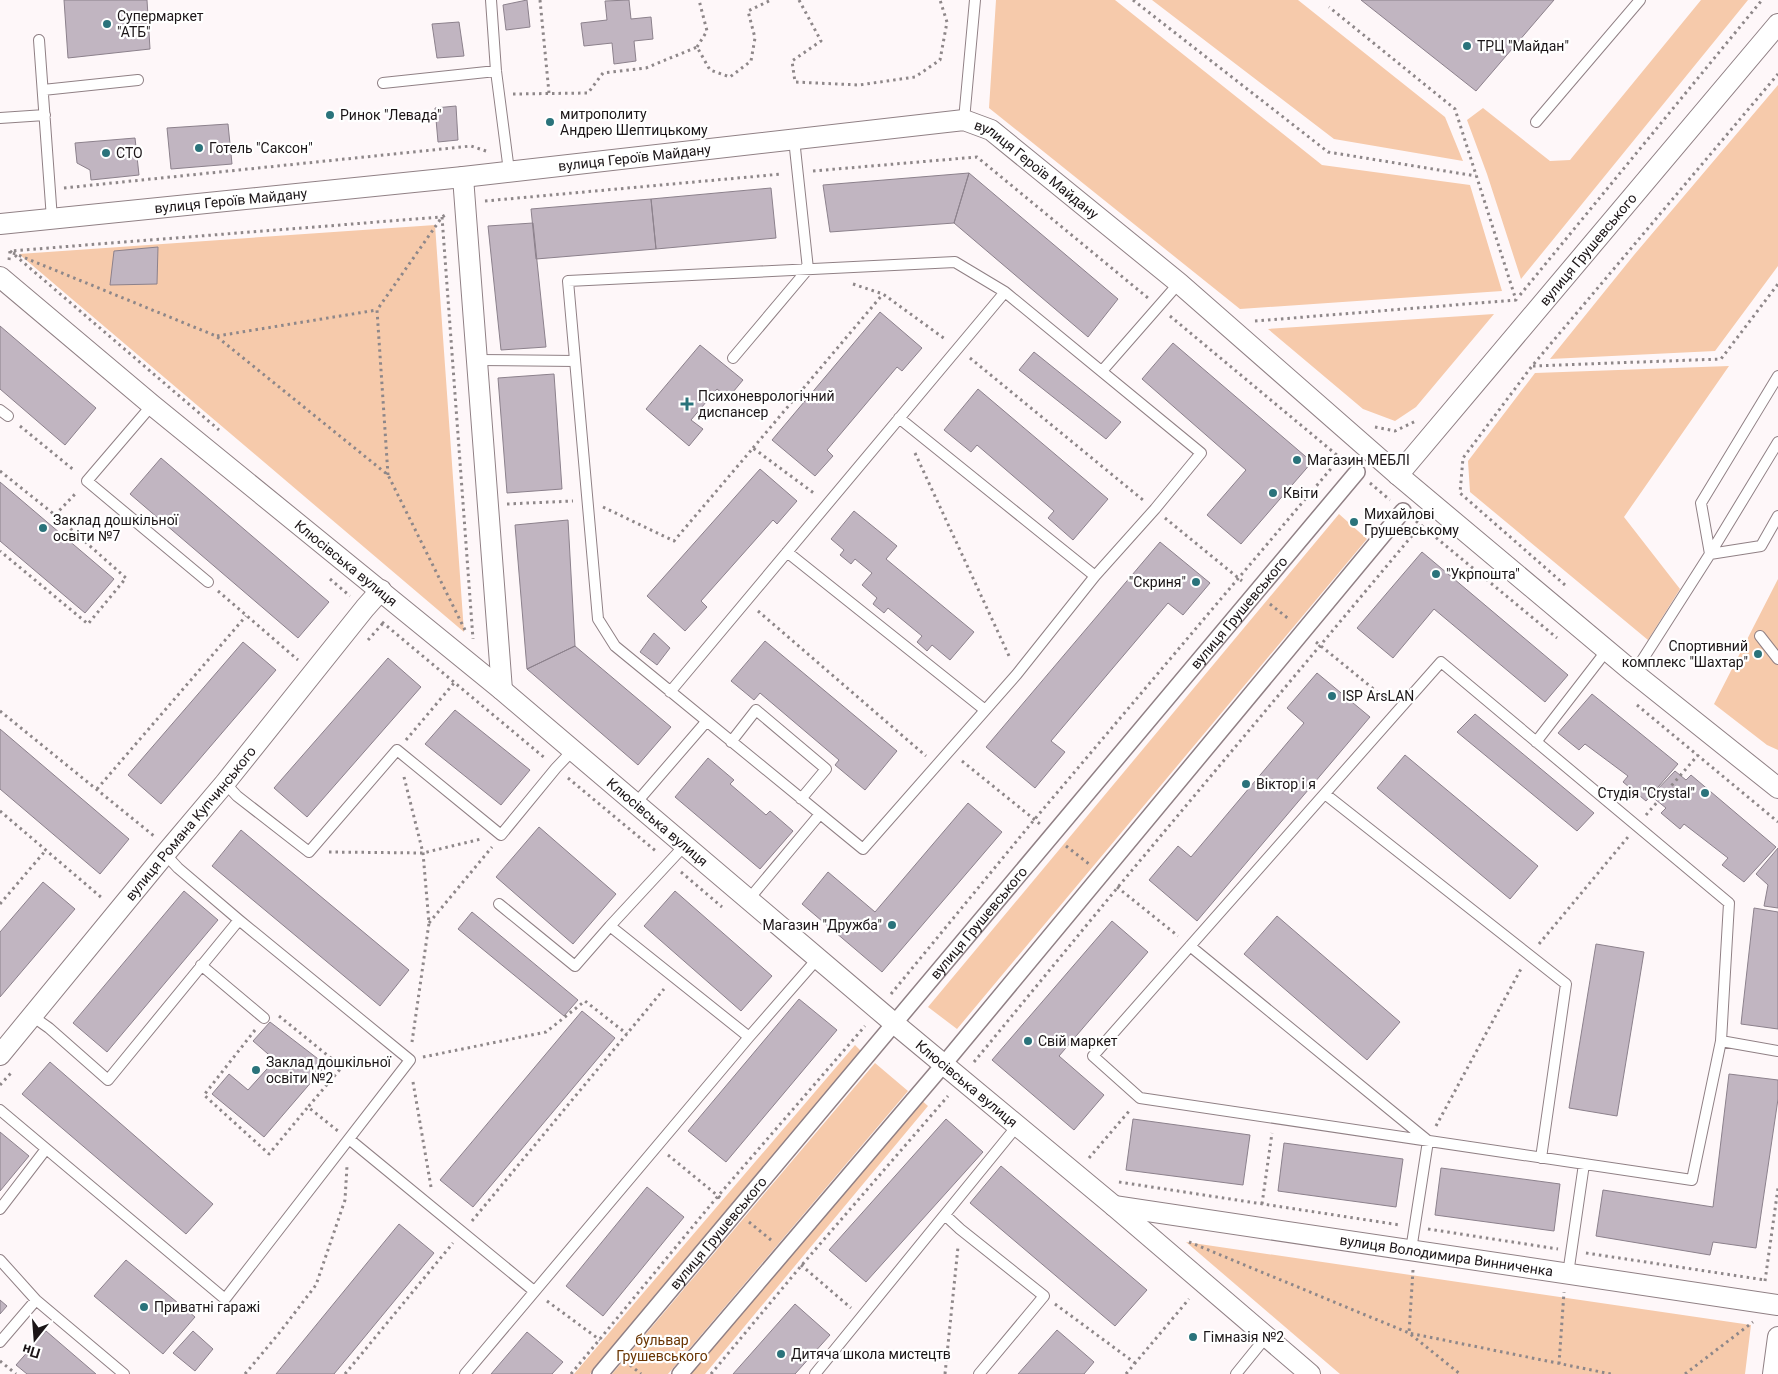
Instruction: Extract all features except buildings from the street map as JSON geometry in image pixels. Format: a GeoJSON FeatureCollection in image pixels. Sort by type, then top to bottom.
{"type":"FeatureCollection","features":[{"type":"Feature","properties":{"kind":"street","name":"вулиця Грушевського"},"geometry":{"type":"LineString","coordinates":[[1398,475],[1778,24]]}},
{"type":"Feature","properties":{"kind":"street","name":"вулиця Героїв Майдану"},"geometry":{"type":"LineString","coordinates":[[0,224],[463,177],[964,120],[992,130],[1179,283],[1398,475],[1634,673],[1778,788]]}},
{"type":"Feature","properties":{"kind":"street"},"geometry":{"type":"LineString","coordinates":[[463,177],[502,690]]}},
{"type":"Feature","properties":{"kind":"street","name":"Клюсівська вулиця"},"geometry":{"type":"LineString","coordinates":[[3,279],[152,405],[502,690],[895,1024],[1114,1206],[1310,1374]]}},
{"type":"Feature","properties":{"kind":"street","name":"вулиця Грушевського"},"geometry":{"type":"LineString","coordinates":[[600,1374],[1357,472]]}},
{"type":"Feature","properties":{"kind":"street"},"geometry":{"type":"LineString","coordinates":[[680,1374],[930,1081],[1403,511]]}},
{"type":"Feature","properties":{"kind":"street","name":"вулиця Романа Купчинського"},"geometry":{"type":"LineString","coordinates":[[0,1055],[225,784],[381,590]]}},
{"type":"Feature","properties":{"kind":"street","name":"вулиця Володимира Винниченка"},"geometry":{"type":"LineString","coordinates":[[1114,1206],[1412,1258],[1566,1281],[1778,1305]]}},
{"type":"Feature","properties":{"kind":"street"},"geometry":{"type":"LineString","coordinates":[[1773,1374],[1778,1336]]}},
{"type":"Feature","properties":{"kind":"lane"},"geometry":{"type":"LineString","coordinates":[[491,0],[496,71],[509,171]]}},
{"type":"Feature","properties":{"kind":"lane"},"geometry":{"type":"LineString","coordinates":[[964,120],[975,0]]}},
{"type":"Feature","properties":{"kind":"lane"},"geometry":{"type":"LineString","coordinates":[[1536,122],[1640,0]]}},
{"type":"Feature","properties":{"kind":"lane"},"geometry":{"type":"LineString","coordinates":[[40,40],[52,219]]}},
{"type":"Feature","properties":{"kind":"lane"},"geometry":{"type":"LineString","coordinates":[[383,83],[496,71]]}},
{"type":"Feature","properties":{"kind":"lane"},"geometry":{"type":"LineString","coordinates":[[43,90],[138,80]]}},
{"type":"Feature","properties":{"kind":"lane"},"geometry":{"type":"LineString","coordinates":[[0,118],[45,115]]}},
{"type":"Feature","properties":{"kind":"lane"},"geometry":{"type":"LineString","coordinates":[[733,358],[808,269],[794,139]]}},
{"type":"Feature","properties":{"kind":"lane"},"geometry":{"type":"LineString","coordinates":[[954,262],[1005,292],[1201,453],[1155,509],[1095,576],[1017,674],[863,849],[615,646],[598,619],[568,281],[808,269],[954,262]]}},
{"type":"Feature","properties":{"kind":"lane"},"geometry":{"type":"LineString","coordinates":[[1102,371],[1179,283]]}},
{"type":"Feature","properties":{"kind":"lane"},"geometry":{"type":"LineString","coordinates":[[670,692],[1005,292]]}},
{"type":"Feature","properties":{"kind":"lane"},"geometry":{"type":"LineString","coordinates":[[477,360],[576,361]]}},
{"type":"Feature","properties":{"kind":"lane"},"geometry":{"type":"LineString","coordinates":[[1710,554],[1701,503],[1778,376]]}},
{"type":"Feature","properties":{"kind":"lane"},"geometry":{"type":"LineString","coordinates":[[152,405],[87,481],[208,582]]}},
{"type":"Feature","properties":{"kind":"lane"},"geometry":{"type":"LineString","coordinates":[[899,418],[1095,576]]}},
{"type":"Feature","properties":{"kind":"lane"},"geometry":{"type":"LineString","coordinates":[[1634,673],[1710,554],[1778,442]]}},
{"type":"Feature","properties":{"kind":"lane"},"geometry":{"type":"LineString","coordinates":[[1710,554],[1761,546],[1778,516]]}},
{"type":"Feature","properties":{"kind":"lane"},"geometry":{"type":"LineString","coordinates":[[787,552],[985,710]]}},
{"type":"Feature","properties":{"kind":"lane"},"geometry":{"type":"LineString","coordinates":[[1760,636],[1778,659]]}},
{"type":"Feature","properties":{"kind":"lane"},"geometry":{"type":"LineString","coordinates":[[1536,742],[1608,650]]}},
{"type":"Feature","properties":{"kind":"lane"},"geometry":{"type":"LineString","coordinates":[[1440,662],[1729,903],[1721,1041],[1692,1180],[1140,1098],[1092,1056],[1398,710],[1440,662]]}},
{"type":"Feature","properties":{"kind":"lane"},"geometry":{"type":"LineString","coordinates":[[731,742],[756,710],[826,769],[801,799]]}},
{"type":"Feature","properties":{"kind":"lane"},"geometry":{"type":"LineString","coordinates":[[636,803],[706,722]]}},
{"type":"Feature","properties":{"kind":"lane"},"geometry":{"type":"LineString","coordinates":[[225,784],[237,796],[309,852],[397,750],[502,835],[556,768],[573,750]]}},
{"type":"Feature","properties":{"kind":"lane"},"geometry":{"type":"LineString","coordinates":[[1325,794],[1566,984],[1541,1158]]}},
{"type":"Feature","properties":{"kind":"lane"},"geometry":{"type":"LineString","coordinates":[[749,899],[820,814]]}},
{"type":"Feature","properties":{"kind":"lane"},"geometry":{"type":"LineString","coordinates":[[499,904],[575,966],[685,845]]}},
{"type":"Feature","properties":{"kind":"lane"},"geometry":{"type":"LineString","coordinates":[[0,1110],[225,1299],[410,1060],[239,920],[178,868],[165,854]]}},
{"type":"Feature","properties":{"kind":"lane"},"geometry":{"type":"LineString","coordinates":[[32,1016],[49,1028],[108,1080],[239,920]]}},
{"type":"Feature","properties":{"kind":"lane"},"geometry":{"type":"LineString","coordinates":[[610,926],[749,1037]]}},
{"type":"Feature","properties":{"kind":"lane"},"geometry":{"type":"LineString","coordinates":[[1190,946],[1428,1141]]}},
{"type":"Feature","properties":{"kind":"lane"},"geometry":{"type":"LineString","coordinates":[[465,1374],[534,1290],[818,958]]}},
{"type":"Feature","properties":{"kind":"lane"},"geometry":{"type":"LineString","coordinates":[[201,965],[264,1018]]}},
{"type":"Feature","properties":{"kind":"lane"},"geometry":{"type":"LineString","coordinates":[[1721,1041],[1778,1051]]}},
{"type":"Feature","properties":{"kind":"lane"},"geometry":{"type":"LineString","coordinates":[[815,1374],[1017,1126]]}},
{"type":"Feature","properties":{"kind":"lane"},"geometry":{"type":"LineString","coordinates":[[350,1139],[534,1290]]}},
{"type":"Feature","properties":{"kind":"lane"},"geometry":{"type":"LineString","coordinates":[[1412,1258],[1428,1141]]}},
{"type":"Feature","properties":{"kind":"lane"},"geometry":{"type":"LineString","coordinates":[[0,1208],[46,1149]]}},
{"type":"Feature","properties":{"kind":"lane"},"geometry":{"type":"LineString","coordinates":[[1566,1281],[1584,1164]]}},
{"type":"Feature","properties":{"kind":"lane"},"geometry":{"type":"LineString","coordinates":[[946,1215],[960,1229],[1044,1296],[979,1374]]}},
{"type":"Feature","properties":{"kind":"lane"},"geometry":{"type":"LineString","coordinates":[[0,1260],[36,1300],[124,1374]]}},
{"type":"Feature","properties":{"kind":"lane"},"geometry":{"type":"LineString","coordinates":[[0,1342],[36,1300]]}},
{"type":"Feature","properties":{"kind":"lane"},"geometry":{"type":"LineString","coordinates":[[1236,1374],[1266,1337]]}},
{"type":"Feature","properties":{"kind":"path"},"geometry":{"type":"LineString","coordinates":[[540,0],[549,94]]}},
{"type":"Feature","properties":{"kind":"path"},"geometry":{"type":"LineString","coordinates":[[500,95],[588,93],[603,73],[646,68],[697,47],[707,31],[699,0]]}},
{"type":"Feature","properties":{"kind":"path"},"geometry":{"type":"LineString","coordinates":[[697,47],[710,70],[730,77],[750,61],[755,38],[748,11],[771,0]]}},
{"type":"Feature","properties":{"kind":"path"},"geometry":{"type":"LineString","coordinates":[[799,0],[821,41],[792,61],[794,82],[859,85],[915,77],[940,60],[948,22],[940,0]]}},
{"type":"Feature","properties":{"kind":"path"},"geometry":{"type":"LineString","coordinates":[[1133,0],[1328,152],[1476,176]]}},
{"type":"Feature","properties":{"kind":"path"},"geometry":{"type":"LineString","coordinates":[[1510,308],[1762,0]]}},
{"type":"Feature","properties":{"kind":"path"},"geometry":{"type":"LineString","coordinates":[[1330,6],[1455,110],[1516,300]]}},
{"type":"Feature","properties":{"kind":"path"},"geometry":{"type":"LineString","coordinates":[[1571,591],[1460,493],[1463,458],[1532,366],[1778,74]]}},
{"type":"Feature","properties":{"kind":"path"},"geometry":{"type":"LineString","coordinates":[[442,217],[473,647],[388,474],[377,310],[442,217],[464,202],[977,156],[1564,644]]}},
{"type":"Feature","properties":{"kind":"path"},"geometry":{"type":"LineString","coordinates":[[10,251],[442,217]]}},
{"type":"Feature","properties":{"kind":"path"},"geometry":{"type":"LineString","coordinates":[[3,279],[10,251]]}},
{"type":"Feature","properties":{"kind":"path"},"geometry":{"type":"LineString","coordinates":[[10,251],[216,336],[388,474]]}},
{"type":"Feature","properties":{"kind":"path"},"geometry":{"type":"LineString","coordinates":[[846,281],[883,294],[958,348],[1398,710]]}},
{"type":"Feature","properties":{"kind":"path"},"geometry":{"type":"LineString","coordinates":[[1532,366],[1721,359],[1778,284]]}},
{"type":"Feature","properties":{"kind":"path"},"geometry":{"type":"LineString","coordinates":[[488,506],[588,500],[674,541],[883,294]]}},
{"type":"Feature","properties":{"kind":"path"},"geometry":{"type":"LineString","coordinates":[[1249,322],[1516,300]]}},
{"type":"Feature","properties":{"kind":"path"},"geometry":{"type":"LineString","coordinates":[[216,336],[377,310]]}},
{"type":"Feature","properties":{"kind":"path"},"geometry":{"type":"LineString","coordinates":[[4,413],[87,481],[55,515]]}},
{"type":"Feature","properties":{"kind":"path"},"geometry":{"type":"LineString","coordinates":[[899,418],[1017,674]]}},
{"type":"Feature","properties":{"kind":"path"},"geometry":{"type":"LineString","coordinates":[[1370,426],[1395,431],[1419,419]]}},
{"type":"Feature","properties":{"kind":"path"},"geometry":{"type":"LineString","coordinates":[[753,448],[828,504]]}},
{"type":"Feature","properties":{"kind":"path"},"geometry":{"type":"LineString","coordinates":[[891,994],[1034,820],[1340,458]]}},
{"type":"Feature","properties":{"kind":"path"},"geometry":{"type":"LineString","coordinates":[[0,471],[55,515],[126,578],[88,624],[0,551]]}},
{"type":"Feature","properties":{"kind":"path"},"geometry":{"type":"LineString","coordinates":[[974,1062],[1421,525]]}},
{"type":"Feature","properties":{"kind":"path"},"geometry":{"type":"LineString","coordinates":[[326,576],[729,913]]}},
{"type":"Feature","properties":{"kind":"path"},"geometry":{"type":"LineString","coordinates":[[208,582],[298,660]]}},
{"type":"Feature","properties":{"kind":"path"},"geometry":{"type":"LineString","coordinates":[[746,601],[937,765]]}},
{"type":"Feature","properties":{"kind":"path"},"geometry":{"type":"LineString","coordinates":[[96,789],[246,616]]}},
{"type":"Feature","properties":{"kind":"path"},"geometry":{"type":"LineString","coordinates":[[438,1192],[431,1186],[410,1060],[430,922],[423,853],[397,750],[454,684]]}},
{"type":"Feature","properties":{"kind":"path"},"geometry":{"type":"LineString","coordinates":[[1631,700],[1778,822]]}},
{"type":"Feature","properties":{"kind":"path"},"geometry":{"type":"LineString","coordinates":[[0,710],[154,837]]}},
{"type":"Feature","properties":{"kind":"path"},"geometry":{"type":"LineString","coordinates":[[949,751],[1190,946]]}},
{"type":"Feature","properties":{"kind":"path"},"geometry":{"type":"LineString","coordinates":[[1428,1141],[1529,955],[1698,755]]}},
{"type":"Feature","properties":{"kind":"path"},"geometry":{"type":"LineString","coordinates":[[0,811],[102,898]]}},
{"type":"Feature","properties":{"kind":"path"},"geometry":{"type":"LineString","coordinates":[[309,852],[423,853],[502,835]]}},
{"type":"Feature","properties":{"kind":"path"},"geometry":{"type":"LineString","coordinates":[[430,922],[502,835]]}},
{"type":"Feature","properties":{"kind":"path"},"geometry":{"type":"LineString","coordinates":[[0,904],[46,850]]}},
{"type":"Feature","properties":{"kind":"path"},"geometry":{"type":"LineString","coordinates":[[345,1374],[674,977]]}},
{"type":"Feature","properties":{"kind":"path"},"geometry":{"type":"LineString","coordinates":[[410,1060],[546,1032],[585,1001],[627,1034]]}},
{"type":"Feature","properties":{"kind":"path"},"geometry":{"type":"LineString","coordinates":[[273,1011],[342,1067],[308,1107],[269,1154],[204,1095],[264,1018],[273,1011]]}},
{"type":"Feature","properties":{"kind":"path"},"geometry":{"type":"LineString","coordinates":[[858,1020],[881,1040]]}},
{"type":"Feature","properties":{"kind":"path"},"geometry":{"type":"LineString","coordinates":[[571,1374],[718,1196],[865,1026]]}},
{"type":"Feature","properties":{"kind":"path"},"geometry":{"type":"LineString","coordinates":[[930,1081],[955,1102]]}},
{"type":"Feature","properties":{"kind":"path"},"geometry":{"type":"LineString","coordinates":[[711,1374],[801,1266],[948,1096]]}},
{"type":"Feature","properties":{"kind":"path"},"geometry":{"type":"LineString","coordinates":[[1089,1158],[1140,1098]]}},
{"type":"Feature","properties":{"kind":"path"},"geometry":{"type":"LineString","coordinates":[[245,1374],[316,1284],[345,1200],[350,1139],[308,1107]]}},
{"type":"Feature","properties":{"kind":"path"},"geometry":{"type":"LineString","coordinates":[[1262,1204],[1274,1118]]}},
{"type":"Feature","properties":{"kind":"path"},"geometry":{"type":"LineString","coordinates":[[658,1146],[862,1316]]}},
{"type":"Feature","properties":{"kind":"path"},"geometry":{"type":"LineString","coordinates":[[466,1213],[474,1219]]}},
{"type":"Feature","properties":{"kind":"path"},"geometry":{"type":"LineString","coordinates":[[945,1374],[960,1229]]}},
{"type":"Feature","properties":{"kind":"path"},"geometry":{"type":"LineString","coordinates":[[1188,1242],[1409,1333],[1611,1374]]}},
{"type":"Feature","properties":{"kind":"path"},"geometry":{"type":"LineString","coordinates":[[1409,1333],[1412,1258]]}},
{"type":"Feature","properties":{"kind":"path"},"geometry":{"type":"LineString","coordinates":[[1559,1364],[1566,1281]]}},
{"type":"Feature","properties":{"kind":"path"},"geometry":{"type":"LineString","coordinates":[[534,1290],[641,1374]]}},
{"type":"Feature","properties":{"kind":"path"},"geometry":{"type":"LineString","coordinates":[[1182,1292],[1197,1305]]}},
{"type":"Feature","properties":{"kind":"path"},"geometry":{"type":"LineString","coordinates":[[1044,1296],[1135,1363]]}},
{"type":"Feature","properties":{"kind":"path"},"geometry":{"type":"LineString","coordinates":[[1126,1374],[1189,1299]]}},
{"type":"Feature","properties":{"kind":"path"},"geometry":{"type":"LineString","coordinates":[[1685,1374],[1760,1317]]}},
{"type":"Feature","properties":{"kind":"path"},"geometry":{"type":"LineString","coordinates":[[1409,1333],[1460,1374]]}},
{"type":"Feature","properties":{"kind":"path"},"geometry":{"type":"LineString","coordinates":[[0,1360],[16,1374]]}},
{"type":"Feature","properties":{"kind":"green space"},"geometry":{"type":"Polygon","coordinates":[[[996,0],[1115,0],[1322,165],[1470,185],[1502,291],[1240,309],[989,108],[996,0]]]}},
{"type":"Feature","properties":{"kind":"green space"},"geometry":{"type":"Polygon","coordinates":[[[1152,0],[1298,0],[1445,117],[1463,161],[1334,139],[1152,0]]]}},
{"type":"Feature","properties":{"kind":"green space"},"geometry":{"type":"Polygon","coordinates":[[[1701,0],[1748,0],[1521,279],[1487,174],[1467,120],[1483,108],[1550,161],[1570,160],[1701,0]]]}},
{"type":"Feature","properties":{"kind":"green space"},"geometry":{"type":"Polygon","coordinates":[[[1778,85],[1778,266],[1715,351],[1550,359],[1634,255],[1778,85]]]}},
{"type":"Feature","properties":{"kind":"green space"},"geometry":{"type":"Polygon","coordinates":[[[435,225],[464,632],[19,254],[435,225]]]}},
{"type":"Feature","properties":{"kind":"green space"},"geometry":{"type":"Polygon","coordinates":[[[1494,314],[1416,407],[1395,421],[1363,409],[1268,329],[1494,314]]]}},
{"type":"Feature","properties":{"kind":"green space"},"geometry":{"type":"Polygon","coordinates":[[[1729,366],[1624,517],[1680,589],[1648,640],[1470,492],[1468,461],[1535,373],[1729,366]]]}},
{"type":"Feature","properties":{"kind":"green space"},"geometry":{"type":"Polygon","coordinates":[[[1339,514],[1367,539],[957,1029],[928,1007],[1339,514]]]}},
{"type":"Feature","properties":{"kind":"green space","name":"Спортивний комплекс \"Шахтар\""},"geometry":{"type":"Polygon","coordinates":[[[1778,579],[1778,750],[1767,745],[1714,704],[1778,579]]]}},
{"type":"Feature","properties":{"kind":"green space"},"geometry":{"type":"Polygon","coordinates":[[[855,1045],[864,1054],[590,1374],[574,1374],[855,1045]]]}},
{"type":"Feature","properties":{"kind":"green space","name":"бульвар Грушевського"},"geometry":{"type":"Polygon","coordinates":[[[875,1063],[908,1091],[668,1374],[612,1374],[875,1063]]]}},
{"type":"Feature","properties":{"kind":"green space"},"geometry":{"type":"Polygon","coordinates":[[[920,1099],[928,1106],[705,1374],[688,1374],[920,1099]]]}},
{"type":"Feature","properties":{"kind":"green space"},"geometry":{"type":"Polygon","coordinates":[[[1186,1242],[1751,1325],[1745,1374],[1340,1374],[1186,1242]]]}},
{"type":"Feature","properties":{"kind":"place","name":"Супермаркет \"АТБ\""},"geometry":{"type":"Point","coordinates":[107,24]}},
{"type":"Feature","properties":{"kind":"place","name":"ТРЦ \"Майдан\""},"geometry":{"type":"Point","coordinates":[1467,46]}},
{"type":"Feature","properties":{"kind":"place","name":"Ринок \"Левада\""},"geometry":{"type":"Point","coordinates":[330,115]}},
{"type":"Feature","properties":{"kind":"place","name":"митрополиту Андрею Шептицькому"},"geometry":{"type":"Point","coordinates":[550,122]}},
{"type":"Feature","properties":{"kind":"place","name":"Готель \"Саксон\""},"geometry":{"type":"Point","coordinates":[199,148]}},
{"type":"Feature","properties":{"kind":"place","name":"СТО"},"geometry":{"type":"Point","coordinates":[106,153]}},
{"type":"Feature","properties":{"kind":"place","name":"Психоневрологічний диспансер"},"geometry":{"type":"Point","coordinates":[687,404]}},
{"type":"Feature","properties":{"kind":"place","name":"Магазин МЕБЛІ"},"geometry":{"type":"Point","coordinates":[1297,460]}},
{"type":"Feature","properties":{"kind":"place","name":"Квіти"},"geometry":{"type":"Point","coordinates":[1273,493]}},
{"type":"Feature","properties":{"kind":"place","name":"Михайлові Грушевському"},"geometry":{"type":"Point","coordinates":[1354,522]}},
{"type":"Feature","properties":{"kind":"place","name":"Заклад дошкільної освіти №7"},"geometry":{"type":"Point","coordinates":[43,528]}},
{"type":"Feature","properties":{"kind":"place","name":"\"Укрпошта\""},"geometry":{"type":"Point","coordinates":[1436,574]}},
{"type":"Feature","properties":{"kind":"place","name":"\"Скриня\""},"geometry":{"type":"Point","coordinates":[1196,582]}},
{"type":"Feature","properties":{"kind":"place","name":"Спортивний комплекс \"Шахтар\""},"geometry":{"type":"Point","coordinates":[1758,654]}},
{"type":"Feature","properties":{"kind":"place","name":"ISP ArsLAN"},"geometry":{"type":"Point","coordinates":[1332,696]}},
{"type":"Feature","properties":{"kind":"place","name":"Віктор і я"},"geometry":{"type":"Point","coordinates":[1246,784]}},
{"type":"Feature","properties":{"kind":"place","name":"Студія \"Crystal\""},"geometry":{"type":"Point","coordinates":[1705,793]}},
{"type":"Feature","properties":{"kind":"place","name":"Магазин \"Дружба\""},"geometry":{"type":"Point","coordinates":[892,925]}},
{"type":"Feature","properties":{"kind":"place","name":"Свiй маркет"},"geometry":{"type":"Point","coordinates":[1028,1041]}},
{"type":"Feature","properties":{"kind":"place","name":"Заклад дошкільної освіти №2"},"geometry":{"type":"Point","coordinates":[256,1070]}},
{"type":"Feature","properties":{"kind":"place","name":"Приватні гаражі"},"geometry":{"type":"Point","coordinates":[144,1307]}},
{"type":"Feature","properties":{"kind":"place","name":"Гімназія №2"},"geometry":{"type":"Point","coordinates":[1193,1337]}},
{"type":"Feature","properties":{"kind":"place","name":"Дитяча школа мистецтв"},"geometry":{"type":"Point","coordinates":[781,1354]}}]}
